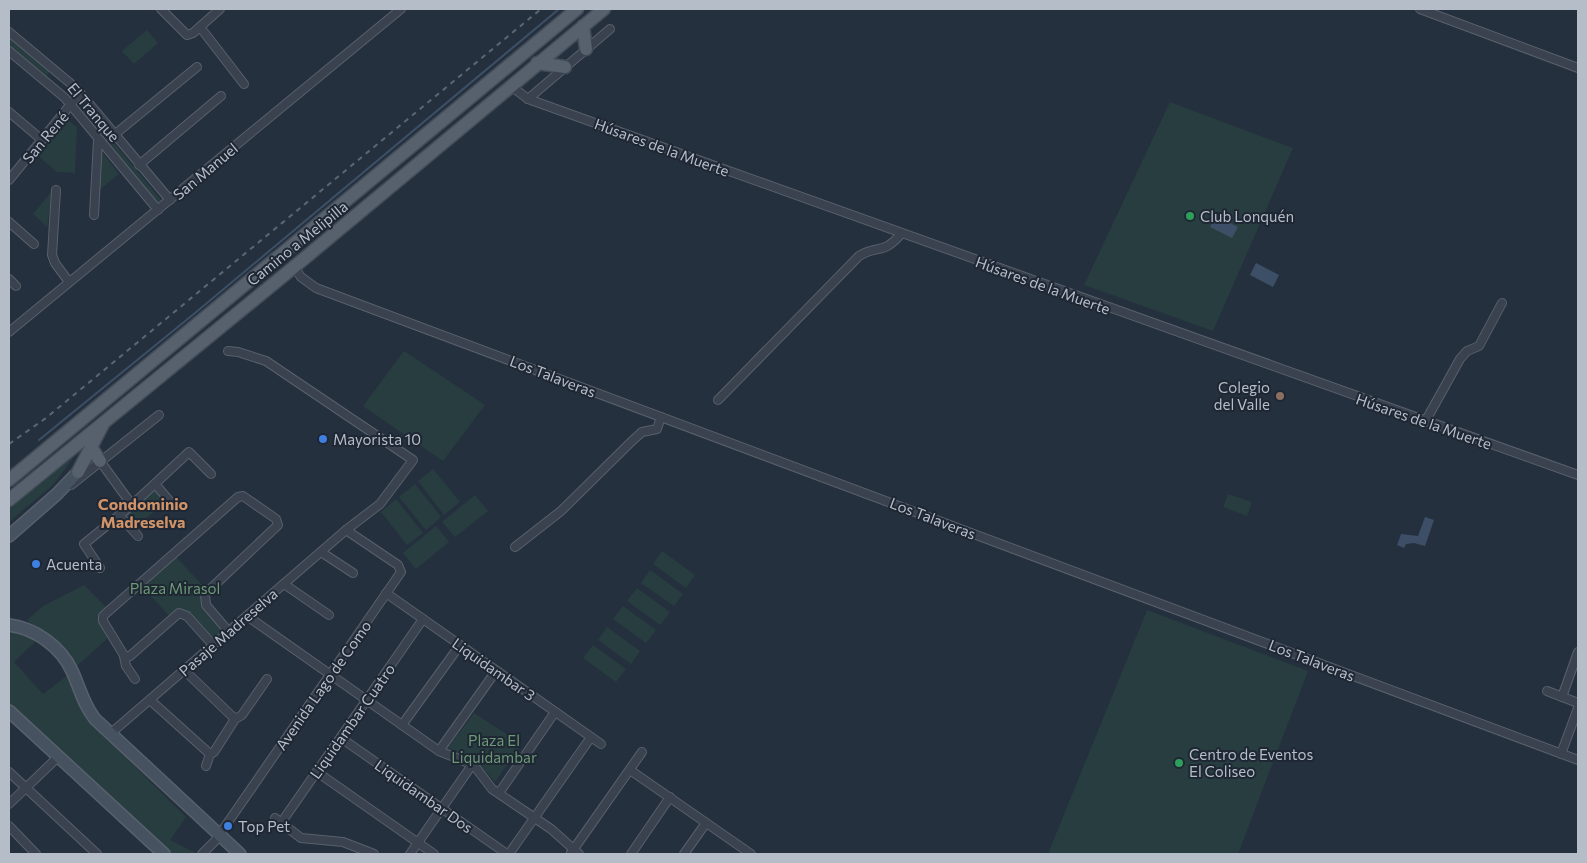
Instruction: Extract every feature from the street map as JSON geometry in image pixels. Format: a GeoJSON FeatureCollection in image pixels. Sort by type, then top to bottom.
{"type":"FeatureCollection","features":[{"type":"Feature","properties":{"kind":"main road","name":"Camino a Melipilla"},"geometry":{"type":"LineString","coordinates":[[9,480],[577,9]]}},
{"type":"Feature","properties":{"kind":"main road","name":"Camino a Melipilla"},"geometry":{"type":"LineString","coordinates":[[9,500],[294,267],[604,9]]}},
{"type":"Feature","properties":{"kind":"main road"},"geometry":{"type":"LineString","coordinates":[[584,26],[586,49]]}},
{"type":"Feature","properties":{"kind":"main road"},"geometry":{"type":"LineString","coordinates":[[537,63],[565,66]]}},
{"type":"Feature","properties":{"kind":"main road"},"geometry":{"type":"LineString","coordinates":[[284,253],[294,267]]}},
{"type":"Feature","properties":{"kind":"main road"},"geometry":{"type":"LineString","coordinates":[[266,266],[278,279]]}},
{"type":"Feature","properties":{"kind":"main road"},"geometry":{"type":"LineString","coordinates":[[78,472],[106,420]]}},
{"type":"Feature","properties":{"kind":"main road"},"geometry":{"type":"LineString","coordinates":[[91,447],[100,461]]}},
{"type":"Feature","properties":{"kind":"street"},"geometry":{"type":"LineString","coordinates":[[161,9],[182,32],[190,34],[220,9]]}},
{"type":"Feature","properties":{"kind":"street","name":"San Manuel"},"geometry":{"type":"LineString","coordinates":[[9,332],[401,9]]}},
{"type":"Feature","properties":{"kind":"street"},"geometry":{"type":"LineString","coordinates":[[1420,9],[1578,68]]}},
{"type":"Feature","properties":{"kind":"street"},"geometry":{"type":"LineString","coordinates":[[200,27],[244,84]]}},
{"type":"Feature","properties":{"kind":"street"},"geometry":{"type":"LineString","coordinates":[[528,98],[610,29]]}},
{"type":"Feature","properties":{"kind":"street","name":"El Tranque"},"geometry":{"type":"LineString","coordinates":[[9,32],[80,93],[170,200]]}},
{"type":"Feature","properties":{"kind":"street","name":"El Tranque"},"geometry":{"type":"LineString","coordinates":[[9,51],[47,82],[71,105],[98,140],[158,210]]}},
{"type":"Feature","properties":{"kind":"street"},"geometry":{"type":"LineString","coordinates":[[114,135],[196,67]]}},
{"type":"Feature","properties":{"kind":"street"},"geometry":{"type":"LineString","coordinates":[[47,82],[56,71]]}},
{"type":"Feature","properties":{"kind":"street","name":"Húsares de la Muerte"},"geometry":{"type":"LineString","coordinates":[[511,86],[528,98],[901,234],[1578,475]]}},
{"type":"Feature","properties":{"kind":"street","name":"San René"},"geometry":{"type":"LineString","coordinates":[[9,180],[12,171],[42,140],[80,93]]}},
{"type":"Feature","properties":{"kind":"street"},"geometry":{"type":"LineString","coordinates":[[139,165],[221,96]]}},
{"type":"Feature","properties":{"kind":"street"},"geometry":{"type":"LineString","coordinates":[[9,112],[42,140]]}},
{"type":"Feature","properties":{"kind":"street"},"geometry":{"type":"LineString","coordinates":[[94,215],[98,140]]}},
{"type":"Feature","properties":{"kind":"street"},"geometry":{"type":"LineString","coordinates":[[56,190],[52,256],[69,282]]}},
{"type":"Feature","properties":{"kind":"street"},"geometry":{"type":"LineString","coordinates":[[9,222],[34,244]]}},
{"type":"Feature","properties":{"kind":"street"},"geometry":{"type":"LineString","coordinates":[[718,400],[860,256],[867,251],[889,247],[901,234]]}},
{"type":"Feature","properties":{"kind":"street","name":"Los Talaveras"},"geometry":{"type":"LineString","coordinates":[[294,267],[301,277],[316,288],[1578,760]]}},
{"type":"Feature","properties":{"kind":"street"},"geometry":{"type":"LineString","coordinates":[[9,279],[16,286]]}},
{"type":"Feature","properties":{"kind":"street"},"geometry":{"type":"LineString","coordinates":[[1425,422],[1460,358],[1467,351],[1479,346],[1502,304]]}},
{"type":"Feature","properties":{"kind":"street","name":"Pasaje Madreselva"},"geometry":{"type":"LineString","coordinates":[[110,734],[346,530],[380,504],[413,460],[266,361],[238,352],[228,351]]}},
{"type":"Feature","properties":{"kind":"street"},"geometry":{"type":"LineString","coordinates":[[9,536],[57,494],[159,415]]}},
{"type":"Feature","properties":{"kind":"street"},"geometry":{"type":"LineString","coordinates":[[515,546],[561,511],[642,432],[657,429],[662,417]]}},
{"type":"Feature","properties":{"kind":"street"},"geometry":{"type":"LineString","coordinates":[[100,568],[84,544],[155,484],[189,452],[211,474]]}},
{"type":"Feature","properties":{"kind":"street"},"geometry":{"type":"LineString","coordinates":[[57,494],[78,472],[96,461],[100,461]]}},
{"type":"Feature","properties":{"kind":"street"},"geometry":{"type":"LineString","coordinates":[[100,461],[132,504]]}},
{"type":"Feature","properties":{"kind":"street"},"geometry":{"type":"LineString","coordinates":[[155,484],[173,505]]}},
{"type":"Feature","properties":{"kind":"street"},"geometry":{"type":"LineString","coordinates":[[135,679],[126,666],[124,656],[103,621],[102,616],[240,496],[245,497],[276,519],[278,525],[204,594],[206,604],[229,632]]}},
{"type":"Feature","properties":{"kind":"street"},"geometry":{"type":"LineString","coordinates":[[119,515],[138,536]]}},
{"type":"Feature","properties":{"kind":"street","name":"Avenida Lago de Como"},"geometry":{"type":"LineString","coordinates":[[202,854],[218,834],[401,572],[400,566],[346,530]]}},
{"type":"Feature","properties":{"kind":"street"},"geometry":{"type":"LineString","coordinates":[[321,552],[353,573]]}},
{"type":"Feature","properties":{"kind":"street"},"geometry":{"type":"LineString","coordinates":[[284,584],[329,615]]}},
{"type":"Feature","properties":{"kind":"street","name":"Liquidambar 3"},"geometry":{"type":"LineString","coordinates":[[386,594],[601,744]]}},
{"type":"Feature","properties":{"kind":"street"},"geometry":{"type":"LineString","coordinates":[[124,656],[130,656],[176,615],[182,613],[187,616],[213,645]]}},
{"type":"Feature","properties":{"kind":"street"},"geometry":{"type":"LineString","coordinates":[[247,616],[439,751],[472,765],[498,794],[555,832],[574,853],[642,752]]}},
{"type":"Feature","properties":{"kind":"street","name":"Liquidambar Cuatro"},"geometry":{"type":"LineString","coordinates":[[374,854],[343,842],[301,838],[278,821],[317,772],[423,619]]}},
{"type":"Feature","properties":{"kind":"street"},"geometry":{"type":"LineString","coordinates":[[9,625],[30,630],[50,642],[61,653],[73,672],[86,708],[110,734],[240,854]]}},
{"type":"Feature","properties":{"kind":"street"},"geometry":{"type":"LineString","coordinates":[[402,725],[460,645]]}},
{"type":"Feature","properties":{"kind":"street"},"geometry":{"type":"LineString","coordinates":[[1562,697],[1578,652]]}},
{"type":"Feature","properties":{"kind":"street"},"geometry":{"type":"LineString","coordinates":[[184,670],[235,719]]}},
{"type":"Feature","properties":{"kind":"street"},"geometry":{"type":"LineString","coordinates":[[439,751],[496,671]]}},
{"type":"Feature","properties":{"kind":"street"},"geometry":{"type":"LineString","coordinates":[[206,766],[210,754],[214,752],[235,719],[242,715],[267,679]]}},
{"type":"Feature","properties":{"kind":"street"},"geometry":{"type":"LineString","coordinates":[[1547,691],[1578,703]]}},
{"type":"Feature","properties":{"kind":"street"},"geometry":{"type":"LineString","coordinates":[[150,700],[210,754]]}},
{"type":"Feature","properties":{"kind":"street"},"geometry":{"type":"LineString","coordinates":[[1561,754],[1578,708]]}},
{"type":"Feature","properties":{"kind":"street"},"geometry":{"type":"LineString","coordinates":[[9,711],[164,854]]}},
{"type":"Feature","properties":{"kind":"street"},"geometry":{"type":"LineString","coordinates":[[498,794],[555,712]]}},
{"type":"Feature","properties":{"kind":"street"},"geometry":{"type":"LineString","coordinates":[[508,854],[591,737]]}},
{"type":"Feature","properties":{"kind":"street","name":"Liquidambar Dos"},"geometry":{"type":"LineString","coordinates":[[341,738],[508,854]]}},
{"type":"Feature","properties":{"kind":"street"},"geometry":{"type":"LineString","coordinates":[[9,804],[58,757]]}},
{"type":"Feature","properties":{"kind":"street"},"geometry":{"type":"LineString","coordinates":[[410,854],[472,765]]}},
{"type":"Feature","properties":{"kind":"street"},"geometry":{"type":"LineString","coordinates":[[630,770],[706,823],[740,851],[751,854]]}},
{"type":"Feature","properties":{"kind":"street"},"geometry":{"type":"LineString","coordinates":[[9,772],[98,854]]}},
{"type":"Feature","properties":{"kind":"street"},"geometry":{"type":"LineString","coordinates":[[317,772],[434,854]]}},
{"type":"Feature","properties":{"kind":"street"},"geometry":{"type":"LineString","coordinates":[[631,854],[670,798]]}},
{"type":"Feature","properties":{"kind":"street"},"geometry":{"type":"LineString","coordinates":[[684,854],[706,823]]}},
{"type":"Feature","properties":{"kind":"street"},"geometry":{"type":"LineString","coordinates":[[9,826],[36,854]]}},
{"type":"Feature","properties":{"kind":"green space"},"geometry":{"type":"Polygon","coordinates":[[[147,30],[158,43],[134,64],[122,51],[147,30]]]}},
{"type":"Feature","properties":{"kind":"green space"},"geometry":{"type":"Polygon","coordinates":[[[9,37],[50,71],[47,76],[9,45],[9,37]]]}},
{"type":"Feature","properties":{"kind":"green space","name":"Club Lonquén"},"geometry":{"type":"Polygon","coordinates":[[[1170,102],[1293,148],[1213,331],[1084,285],[1170,102]]]}},
{"type":"Feature","properties":{"kind":"green space"},"geometry":{"type":"Polygon","coordinates":[[[82,104],[161,200],[156,204],[77,109],[82,104]]]}},
{"type":"Feature","properties":{"kind":"green space"},"geometry":{"type":"Polygon","coordinates":[[[68,120],[77,127],[75,173],[57,172],[38,156],[68,120]]]}},
{"type":"Feature","properties":{"kind":"green space"},"geometry":{"type":"Polygon","coordinates":[[[100,150],[119,174],[98,191],[100,150]]]}},
{"type":"Feature","properties":{"kind":"green space"},"geometry":{"type":"Polygon","coordinates":[[[52,191],[47,227],[33,214],[52,191]]]}},
{"type":"Feature","properties":{"kind":"green space"},"geometry":{"type":"Polygon","coordinates":[[[404,351],[485,405],[443,461],[363,406],[404,351]]]}},
{"type":"Feature","properties":{"kind":"green space"},"geometry":{"type":"Polygon","coordinates":[[[76,450],[76,454],[53,485],[9,522],[9,505],[76,450]]]}},
{"type":"Feature","properties":{"kind":"green space"},"geometry":{"type":"Polygon","coordinates":[[[433,469],[460,502],[444,515],[418,481],[433,469]]]}},
{"type":"Feature","properties":{"kind":"green space"},"geometry":{"type":"Polygon","coordinates":[[[415,484],[441,517],[426,530],[399,497],[415,484]]]}},
{"type":"Feature","properties":{"kind":"green space"},"geometry":{"type":"Polygon","coordinates":[[[155,486],[167,501],[133,529],[121,515],[155,486]]]}},
{"type":"Feature","properties":{"kind":"green space"},"geometry":{"type":"Polygon","coordinates":[[[1228,494],[1252,502],[1247,516],[1223,507],[1228,494]]]}},
{"type":"Feature","properties":{"kind":"green space"},"geometry":{"type":"Polygon","coordinates":[[[475,495],[488,511],[455,537],[442,522],[475,495]]]}},
{"type":"Feature","properties":{"kind":"green space"},"geometry":{"type":"Polygon","coordinates":[[[396,499],[423,533],[407,545],[381,512],[396,499]]]}},
{"type":"Feature","properties":{"kind":"green space"},"geometry":{"type":"Polygon","coordinates":[[[436,526],[449,542],[416,569],[403,553],[436,526]]]}},
{"type":"Feature","properties":{"kind":"green space"},"geometry":{"type":"Polygon","coordinates":[[[662,551],[695,575],[686,588],[653,564],[662,551]]]}},
{"type":"Feature","properties":{"kind":"green space","name":"Plaza Mirasol"},"geometry":{"type":"Polygon","coordinates":[[[176,557],[206,589],[203,595],[225,631],[214,640],[190,614],[170,617],[142,586],[176,557]]]}},
{"type":"Feature","properties":{"kind":"green space"},"geometry":{"type":"Polygon","coordinates":[[[650,570],[683,594],[674,606],[641,583],[650,570]]]}},
{"type":"Feature","properties":{"kind":"green space"},"geometry":{"type":"Polygon","coordinates":[[[84,585],[108,609],[99,623],[109,637],[76,667],[60,645],[27,620],[43,606],[84,585]]]}},
{"type":"Feature","properties":{"kind":"green space"},"geometry":{"type":"Polygon","coordinates":[[[637,588],[670,612],[660,625],[627,601],[637,588]]]}},
{"type":"Feature","properties":{"kind":"green space"},"geometry":{"type":"Polygon","coordinates":[[[623,606],[656,630],[646,643],[613,619],[623,606]]]}},
{"type":"Feature","properties":{"kind":"green space","name":"Centro de Eventos El Coliseo"},"geometry":{"type":"Polygon","coordinates":[[[1147,610],[1308,671],[1238,854],[1048,854],[1147,610]]]}},
{"type":"Feature","properties":{"kind":"green space"},"geometry":{"type":"Polygon","coordinates":[[[607,627],[640,651],[631,664],[598,640],[607,627]]]}},
{"type":"Feature","properties":{"kind":"green space"},"geometry":{"type":"Polygon","coordinates":[[[9,631],[37,640],[14,662],[43,694],[68,675],[80,708],[90,722],[186,817],[170,840],[198,854],[169,854],[9,704],[9,631]]]}},
{"type":"Feature","properties":{"kind":"green space"},"geometry":{"type":"Polygon","coordinates":[[[593,645],[626,669],[616,682],[583,658],[593,645]]]}},
{"type":"Feature","properties":{"kind":"green space","name":"Plaza El Liquidambar"},"geometry":{"type":"Polygon","coordinates":[[[474,713],[522,744],[495,782],[479,764],[464,754],[448,748],[474,713]]]}},
{"type":"Feature","properties":{"kind":"water"},"geometry":{"type":"Polygon","coordinates":[[[1216,216],[1238,227],[1232,238],[1210,227],[1216,216]]]}},
{"type":"Feature","properties":{"kind":"water"},"geometry":{"type":"Polygon","coordinates":[[[1256,263],[1279,275],[1273,287],[1250,275],[1256,263]]]}},
{"type":"Feature","properties":{"kind":"water"},"geometry":{"type":"Polygon","coordinates":[[[1425,517],[1434,520],[1425,546],[1414,543],[1406,544],[1404,548],[1397,545],[1401,534],[1418,536],[1425,517]]]}},
{"type":"Feature","properties":{"kind":"waterway"},"geometry":{"type":"LineString","coordinates":[[39,440],[195,313],[559,9]]}},
{"type":"Feature","properties":{"kind":"railway"},"geometry":{"type":"LineString","coordinates":[[9,444],[46,418],[541,9]]}},
{"type":"Feature","properties":{"kind":"place","name":"Club Lonquén"},"geometry":{"type":"Point","coordinates":[1190,216]}},
{"type":"Feature","properties":{"kind":"place","name":"Colegio del Valle"},"geometry":{"type":"Point","coordinates":[1280,396]}},
{"type":"Feature","properties":{"kind":"place","name":"Mayorista 10"},"geometry":{"type":"Point","coordinates":[323,439]}},
{"type":"Feature","properties":{"kind":"place","name":"Acuenta"},"geometry":{"type":"Point","coordinates":[36,564]}},
{"type":"Feature","properties":{"kind":"place","name":"Centro de Eventos El Coliseo"},"geometry":{"type":"Point","coordinates":[1179,763]}},
{"type":"Feature","properties":{"kind":"place","name":"Top Pet"},"geometry":{"type":"Point","coordinates":[228,826]}},
{"type":"Feature","properties":{"kind":"district","name":"Condominio Madreselva"},"geometry":{"type":"Point","coordinates":[143,512]}}]}
